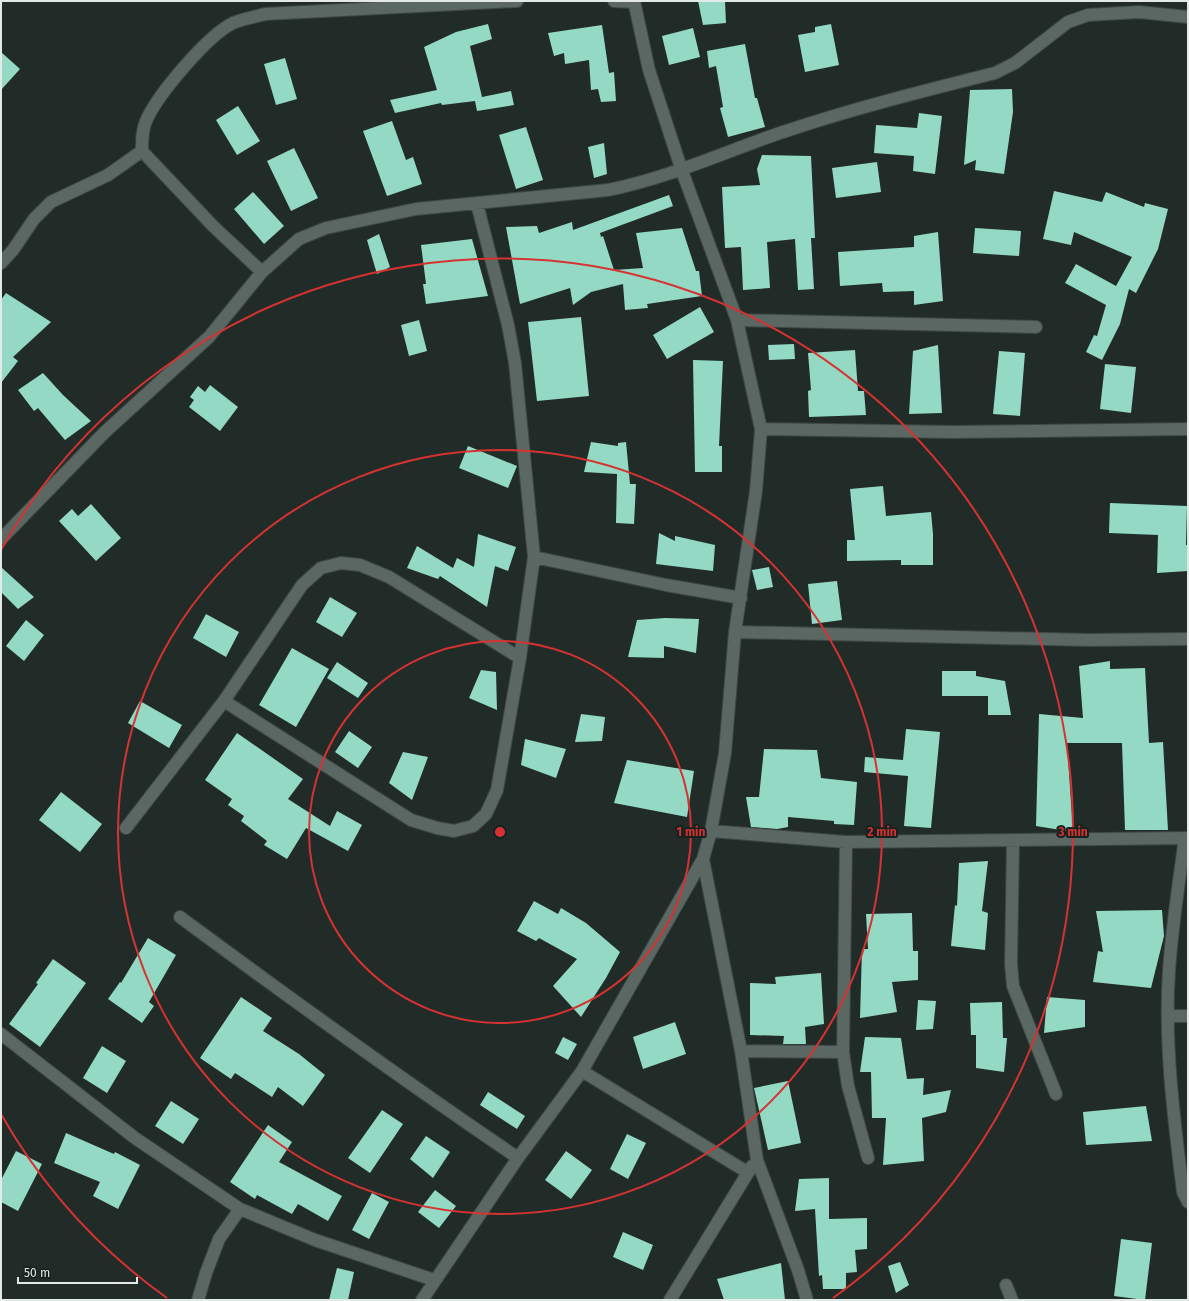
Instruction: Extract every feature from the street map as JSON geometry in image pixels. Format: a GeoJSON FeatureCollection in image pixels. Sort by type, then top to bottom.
{"type":"FeatureCollection","features":[{"type":"Feature","properties":{"kind":"street"},"geometry":{"type":"LineString","coordinates":[[262,272],[213,226],[142,151],[142,135],[145,122],[160,98],[214,36],[233,23],[265,14],[395,4],[517,1]]}},
{"type":"Feature","properties":{"kind":"street"},"geometry":{"type":"LineString","coordinates":[[422,1300],[434,1280],[518,1158],[582,1071],[703,859],[711,831],[725,754],[735,632],[756,492],[762,429],[737,320],[682,171],[649,70],[634,1],[614,1]]}},
{"type":"Feature","properties":{"kind":"street"},"geometry":{"type":"LineString","coordinates":[[1,539],[105,432],[209,337],[262,272],[299,239],[326,228],[416,208],[477,204],[608,190],[640,184],[682,171],[739,148],[839,114],[996,73],[1016,63],[1068,22],[1088,15],[1139,6],[1188,17]]}},
{"type":"Feature","properties":{"kind":"street"},"geometry":{"type":"LineString","coordinates":[[1,263],[13,250],[34,219],[51,202],[108,175],[142,151]]}},
{"type":"Feature","properties":{"kind":"street"},"geometry":{"type":"LineString","coordinates":[[224,701],[411,820],[437,828],[454,831],[473,826],[486,814],[497,790],[520,658],[534,557],[516,363],[477,204]]}},
{"type":"Feature","properties":{"kind":"street"},"geometry":{"type":"LineString","coordinates":[[737,320],[1036,327]]}},
{"type":"Feature","properties":{"kind":"street"},"geometry":{"type":"LineString","coordinates":[[762,429],[952,432],[1188,429]]}},
{"type":"Feature","properties":{"kind":"street"},"geometry":{"type":"LineString","coordinates":[[534,557],[642,581],[741,598]]}},
{"type":"Feature","properties":{"kind":"street"},"geometry":{"type":"LineString","coordinates":[[126,828],[224,701],[302,585],[321,568],[341,562],[360,564],[389,577],[520,658]]}},
{"type":"Feature","properties":{"kind":"street"},"geometry":{"type":"LineString","coordinates":[[735,632],[1088,640],[1188,639]]}},
{"type":"Feature","properties":{"kind":"street"},"geometry":{"type":"LineString","coordinates":[[711,831],[846,842],[1186,838],[1170,957],[1168,1016],[1174,1119],[1183,1192],[1188,1202]]}},
{"type":"Feature","properties":{"kind":"street"},"geometry":{"type":"LineString","coordinates":[[1013,841],[1011,964],[1013,986],[1056,1094]]}},
{"type":"Feature","properties":{"kind":"street"},"geometry":{"type":"LineString","coordinates":[[846,842],[843,1052],[848,1086],[868,1158]]}},
{"type":"Feature","properties":{"kind":"street"},"geometry":{"type":"LineString","coordinates":[[703,859],[741,1051],[757,1160],[808,1300]]}},
{"type":"Feature","properties":{"kind":"street"},"geometry":{"type":"LineString","coordinates":[[180,916],[316,1018],[363,1048],[420,1090],[518,1158]]}},
{"type":"Feature","properties":{"kind":"street"},"geometry":{"type":"LineString","coordinates":[[1168,1016],[1188,1016]]}},
{"type":"Feature","properties":{"kind":"street"},"geometry":{"type":"LineString","coordinates":[[1,1034],[135,1138],[240,1209],[315,1240],[434,1280]]}},
{"type":"Feature","properties":{"kind":"street"},"geometry":{"type":"LineString","coordinates":[[741,1051],[843,1052]]}},
{"type":"Feature","properties":{"kind":"street"},"geometry":{"type":"LineString","coordinates":[[582,1071],[747,1172]]}},
{"type":"Feature","properties":{"kind":"street"},"geometry":{"type":"LineString","coordinates":[[670,1300],[747,1172],[757,1160]]}},
{"type":"Feature","properties":{"kind":"street"},"geometry":{"type":"LineString","coordinates":[[198,1300],[206,1273],[220,1239],[240,1209]]}},
{"type":"Feature","properties":{"kind":"street"},"geometry":{"type":"LineString","coordinates":[[1006,1285],[1012,1300]]}},
{"type":"Feature","properties":{"kind":"building"},"geometry":{"type":"Polygon","coordinates":[[[698,1],[725,1],[726,23],[703,25],[698,1]]]}},
{"type":"Feature","properties":{"kind":"building"},"geometry":{"type":"Polygon","coordinates":[[[488,24],[492,39],[470,46],[482,97],[511,91],[514,105],[477,111],[475,101],[442,105],[441,103],[395,113],[390,100],[437,90],[424,47],[456,32],[488,24]]]}},
{"type":"Feature","properties":{"kind":"building"},"geometry":{"type":"Polygon","coordinates":[[[831,24],[839,65],[805,72],[798,35],[815,32],[815,27],[831,24]]]}},
{"type":"Feature","properties":{"kind":"building"},"geometry":{"type":"Polygon","coordinates":[[[602,25],[609,73],[614,72],[616,101],[601,102],[598,89],[591,90],[589,60],[565,64],[564,53],[554,56],[548,33],[602,25]]]}},
{"type":"Feature","properties":{"kind":"building"},"geometry":{"type":"Polygon","coordinates":[[[693,28],[700,57],[669,65],[662,36],[693,28]]]}},
{"type":"Feature","properties":{"kind":"building"},"geometry":{"type":"Polygon","coordinates":[[[745,44],[755,98],[757,98],[765,127],[728,137],[720,108],[723,107],[716,66],[709,68],[707,51],[745,44]]]}},
{"type":"Feature","properties":{"kind":"building"},"geometry":{"type":"Polygon","coordinates":[[[1,52],[20,69],[1,90],[1,52]]]}},
{"type":"Feature","properties":{"kind":"building"},"geometry":{"type":"Polygon","coordinates":[[[285,58],[297,99],[276,105],[264,64],[285,58]]]}},
{"type":"Feature","properties":{"kind":"building"},"geometry":{"type":"Polygon","coordinates":[[[1012,89],[1013,112],[1004,174],[975,170],[976,160],[964,165],[970,90],[1012,89]]]}},
{"type":"Feature","properties":{"kind":"building"},"geometry":{"type":"Polygon","coordinates":[[[238,106],[260,141],[237,155],[216,120],[238,106]]]}},
{"type":"Feature","properties":{"kind":"building"},"geometry":{"type":"Polygon","coordinates":[[[919,113],[942,116],[935,174],[913,171],[914,156],[874,153],[876,125],[917,128],[919,113]]]}},
{"type":"Feature","properties":{"kind":"building"},"geometry":{"type":"Polygon","coordinates":[[[392,121],[406,160],[413,157],[422,184],[387,196],[363,131],[392,121]]]}},
{"type":"Feature","properties":{"kind":"building"},"geometry":{"type":"Polygon","coordinates":[[[526,127],[543,180],[516,189],[499,135],[526,127]]]}},
{"type":"Feature","properties":{"kind":"building"},"geometry":{"type":"Polygon","coordinates":[[[604,143],[607,174],[594,178],[588,147],[604,143]]]}},
{"type":"Feature","properties":{"kind":"building"},"geometry":{"type":"Polygon","coordinates":[[[294,148],[318,198],[291,211],[267,161],[294,148]]]}},
{"type":"Feature","properties":{"kind":"building"},"geometry":{"type":"Polygon","coordinates":[[[762,155],[811,156],[815,238],[811,238],[814,289],[798,290],[795,239],[767,242],[770,288],[743,290],[741,247],[725,248],[722,187],[760,185],[757,169],[762,155]]]}},
{"type":"Feature","properties":{"kind":"building"},"geometry":{"type":"Polygon","coordinates":[[[877,162],[881,192],[836,198],[832,168],[877,162]]]}},
{"type":"Feature","properties":{"kind":"building"},"geometry":{"type":"Polygon","coordinates":[[[1054,191],[1102,202],[1106,192],[1144,207],[1145,203],[1168,209],[1158,249],[1136,293],[1129,289],[1120,324],[1102,360],[1086,352],[1094,335],[1097,336],[1106,305],[1065,283],[1076,264],[1116,286],[1132,257],[1074,232],[1071,245],[1043,239],[1054,191]]]}},
{"type":"Feature","properties":{"kind":"building"},"geometry":{"type":"Polygon","coordinates":[[[253,192],[284,226],[264,244],[234,209],[253,192]]]}},
{"type":"Feature","properties":{"kind":"building"},"geometry":{"type":"Polygon","coordinates":[[[669,195],[673,206],[600,233],[601,237],[603,236],[614,270],[643,268],[636,233],[682,228],[696,271],[699,271],[702,296],[647,304],[648,308],[625,310],[623,284],[591,292],[573,305],[570,288],[520,304],[506,227],[537,226],[539,233],[572,222],[573,230],[669,195]]]}},
{"type":"Feature","properties":{"kind":"building"},"geometry":{"type":"Polygon","coordinates":[[[975,228],[1021,231],[1019,256],[973,253],[975,228]]]}},
{"type":"Feature","properties":{"kind":"building"},"geometry":{"type":"Polygon","coordinates":[[[938,232],[943,301],[914,305],[914,291],[883,292],[882,283],[840,286],[838,252],[914,247],[914,236],[938,232]]]}},
{"type":"Feature","properties":{"kind":"building"},"geometry":{"type":"Polygon","coordinates":[[[379,234],[390,267],[377,274],[367,240],[379,234]]]}},
{"type":"Feature","properties":{"kind":"building"},"geometry":{"type":"Polygon","coordinates":[[[472,239],[488,296],[426,304],[423,284],[426,284],[421,245],[472,239]]]}},
{"type":"Feature","properties":{"kind":"building"},"geometry":{"type":"Polygon","coordinates":[[[6,293],[51,322],[13,357],[18,361],[1,383],[1,300],[6,293]]]}},
{"type":"Feature","properties":{"kind":"building"},"geometry":{"type":"Polygon","coordinates":[[[700,307],[714,332],[667,359],[653,335],[700,307]]]}},
{"type":"Feature","properties":{"kind":"building"},"geometry":{"type":"Polygon","coordinates":[[[581,317],[589,396],[537,401],[528,322],[581,317]]]}},
{"type":"Feature","properties":{"kind":"building"},"geometry":{"type":"Polygon","coordinates":[[[419,320],[427,351],[409,356],[401,325],[419,320]]]}},
{"type":"Feature","properties":{"kind":"building"},"geometry":{"type":"Polygon","coordinates":[[[794,344],[795,359],[769,360],[768,345],[794,344]]]}},
{"type":"Feature","properties":{"kind":"building"},"geometry":{"type":"Polygon","coordinates":[[[938,345],[942,413],[909,414],[913,351],[938,345]]]}},
{"type":"Feature","properties":{"kind":"building"},"geometry":{"type":"Polygon","coordinates":[[[855,350],[858,391],[864,391],[866,415],[809,417],[808,391],[811,390],[808,353],[855,350]]]}},
{"type":"Feature","properties":{"kind":"building"},"geometry":{"type":"Polygon","coordinates":[[[999,351],[1025,353],[1020,416],[993,414],[999,351]]]}},
{"type":"Feature","properties":{"kind":"building"},"geometry":{"type":"Polygon","coordinates":[[[693,360],[723,361],[719,446],[722,446],[722,472],[695,472],[693,360]]]}},
{"type":"Feature","properties":{"kind":"building"},"geometry":{"type":"Polygon","coordinates":[[[1105,364],[1136,367],[1131,413],[1100,409],[1105,364]]]}},
{"type":"Feature","properties":{"kind":"building"},"geometry":{"type":"Polygon","coordinates":[[[43,373],[63,395],[91,421],[65,440],[38,408],[34,411],[18,390],[43,373]]]}},
{"type":"Feature","properties":{"kind":"building"},"geometry":{"type":"Polygon","coordinates":[[[210,385],[238,407],[220,431],[189,407],[194,400],[190,397],[198,386],[205,392],[210,385]]]}},
{"type":"Feature","properties":{"kind":"building"},"geometry":{"type":"Polygon","coordinates":[[[591,442],[618,446],[618,443],[626,442],[630,484],[636,484],[634,524],[616,523],[617,474],[584,472],[591,442]]]}},
{"type":"Feature","properties":{"kind":"building"},"geometry":{"type":"Polygon","coordinates":[[[468,446],[517,466],[508,488],[459,468],[468,446]]]}},
{"type":"Feature","properties":{"kind":"building"},"geometry":{"type":"Polygon","coordinates":[[[883,486],[886,516],[931,512],[933,565],[901,565],[901,560],[847,561],[847,540],[855,540],[850,489],[883,486]]]}},
{"type":"Feature","properties":{"kind":"building"},"geometry":{"type":"Polygon","coordinates":[[[1110,503],[1187,506],[1186,545],[1188,545],[1188,571],[1157,573],[1158,535],[1109,533],[1110,503]]]}},
{"type":"Feature","properties":{"kind":"building"},"geometry":{"type":"Polygon","coordinates":[[[91,504],[121,538],[96,561],[59,521],[72,509],[78,516],[91,504]]]}},
{"type":"Feature","properties":{"kind":"building"},"geometry":{"type":"Polygon","coordinates":[[[659,533],[675,541],[675,536],[715,545],[713,571],[656,564],[659,533]]]}},
{"type":"Feature","properties":{"kind":"building"},"geometry":{"type":"Polygon","coordinates":[[[478,534],[516,547],[508,571],[495,566],[487,607],[440,576],[438,579],[407,568],[417,546],[453,568],[457,558],[474,567],[478,534]]]}},
{"type":"Feature","properties":{"kind":"building"},"geometry":{"type":"Polygon","coordinates":[[[1,567],[34,597],[18,609],[1,592],[1,567]]]}},
{"type":"Feature","properties":{"kind":"building"},"geometry":{"type":"Polygon","coordinates":[[[769,567],[773,587],[757,590],[752,570],[769,567]]]}},
{"type":"Feature","properties":{"kind":"building"},"geometry":{"type":"Polygon","coordinates":[[[837,581],[842,620],[812,624],[808,584],[837,581]]]}},
{"type":"Feature","properties":{"kind":"building"},"geometry":{"type":"Polygon","coordinates":[[[330,597],[357,613],[342,637],[316,622],[330,597]]]}},
{"type":"Feature","properties":{"kind":"building"},"geometry":{"type":"Polygon","coordinates":[[[206,614],[239,632],[226,657],[193,638],[206,614]]]}},
{"type":"Feature","properties":{"kind":"building"},"geometry":{"type":"Polygon","coordinates":[[[665,618],[699,619],[696,653],[664,646],[664,658],[628,657],[637,620],[665,618]]]}},
{"type":"Feature","properties":{"kind":"building"},"geometry":{"type":"Polygon","coordinates":[[[26,620],[44,635],[24,661],[6,646],[26,620]]]}},
{"type":"Feature","properties":{"kind":"building"},"geometry":{"type":"Polygon","coordinates":[[[292,648],[329,669],[296,727],[259,705],[292,648]]]}},
{"type":"Feature","properties":{"kind":"building"},"geometry":{"type":"Polygon","coordinates":[[[1110,661],[1110,669],[1145,668],[1149,743],[1163,742],[1168,830],[1125,830],[1122,743],[1067,743],[1073,832],[1036,826],[1039,714],[1083,718],[1079,666],[1110,661]]]}},
{"type":"Feature","properties":{"kind":"building"},"geometry":{"type":"Polygon","coordinates":[[[337,662],[368,683],[358,698],[327,678],[337,662]]]}},
{"type":"Feature","properties":{"kind":"building"},"geometry":{"type":"Polygon","coordinates":[[[481,670],[496,672],[497,710],[469,698],[481,670]]]}},
{"type":"Feature","properties":{"kind":"building"},"geometry":{"type":"Polygon","coordinates":[[[942,671],[976,671],[976,676],[1005,681],[1011,715],[988,715],[988,696],[942,696],[942,671]]]}},
{"type":"Feature","properties":{"kind":"building"},"geometry":{"type":"Polygon","coordinates":[[[140,701],[182,725],[169,748],[128,723],[140,701]]]}},
{"type":"Feature","properties":{"kind":"building"},"geometry":{"type":"Polygon","coordinates":[[[581,714],[605,717],[602,741],[575,742],[581,714]]]}},
{"type":"Feature","properties":{"kind":"building"},"geometry":{"type":"Polygon","coordinates":[[[906,729],[940,732],[931,828],[904,826],[908,776],[864,772],[865,757],[903,760],[906,729]]]}},
{"type":"Feature","properties":{"kind":"building"},"geometry":{"type":"Polygon","coordinates":[[[349,731],[372,747],[358,768],[335,752],[349,731]]]}},
{"type":"Feature","properties":{"kind":"building"},"geometry":{"type":"Polygon","coordinates":[[[237,733],[303,779],[288,799],[330,826],[337,811],[362,825],[348,851],[306,828],[287,859],[264,845],[267,841],[241,821],[244,816],[228,805],[232,799],[205,780],[237,733]]]}},
{"type":"Feature","properties":{"kind":"building"},"geometry":{"type":"Polygon","coordinates":[[[525,739],[566,749],[556,778],[521,765],[525,739]]]}},
{"type":"Feature","properties":{"kind":"building"},"geometry":{"type":"Polygon","coordinates":[[[764,749],[817,750],[821,778],[857,782],[854,825],[834,824],[834,821],[788,817],[788,827],[777,829],[751,827],[746,797],[759,797],[764,749]]]}},
{"type":"Feature","properties":{"kind":"building"},"geometry":{"type":"Polygon","coordinates":[[[403,752],[428,757],[412,800],[389,783],[403,752]]]}},
{"type":"Feature","properties":{"kind":"building"},"geometry":{"type":"Polygon","coordinates":[[[627,760],[694,771],[687,817],[614,803],[627,760]]]}},
{"type":"Feature","properties":{"kind":"building"},"geometry":{"type":"Polygon","coordinates":[[[61,792],[102,824],[80,852],[39,820],[61,792]]]}},
{"type":"Feature","properties":{"kind":"building"},"geometry":{"type":"Polygon","coordinates":[[[988,861],[982,911],[988,913],[985,950],[951,946],[955,905],[957,906],[959,863],[988,861]]]}},
{"type":"Feature","properties":{"kind":"building"},"geometry":{"type":"Polygon","coordinates":[[[534,901],[558,914],[561,908],[586,923],[620,952],[606,978],[581,1017],[553,986],[577,959],[539,938],[536,941],[517,931],[534,901]]]}},
{"type":"Feature","properties":{"kind":"building"},"geometry":{"type":"Polygon","coordinates":[[[1162,910],[1164,936],[1151,988],[1093,982],[1098,951],[1103,952],[1096,911],[1162,910]]]}},
{"type":"Feature","properties":{"kind":"building"},"geometry":{"type":"Polygon","coordinates":[[[912,913],[913,951],[918,951],[918,980],[892,982],[897,1012],[860,1018],[862,949],[868,949],[866,914],[912,913]]]}},
{"type":"Feature","properties":{"kind":"building"},"geometry":{"type":"Polygon","coordinates":[[[148,938],[176,955],[149,1002],[154,1006],[142,1023],[108,999],[120,982],[121,983],[148,938]]]}},
{"type":"Feature","properties":{"kind":"building"},"geometry":{"type":"Polygon","coordinates":[[[53,959],[86,983],[40,1047],[9,1024],[38,984],[36,983],[53,959]]]}},
{"type":"Feature","properties":{"kind":"building"},"geometry":{"type":"Polygon","coordinates":[[[821,973],[824,1024],[805,1027],[806,1044],[783,1044],[784,1036],[750,1035],[750,983],[776,984],[775,977],[821,973]]]}},
{"type":"Feature","properties":{"kind":"building"},"geometry":{"type":"Polygon","coordinates":[[[241,997],[272,1018],[263,1031],[299,1054],[325,1075],[303,1106],[278,1087],[272,1097],[235,1073],[231,1079],[200,1058],[241,997]]]}},
{"type":"Feature","properties":{"kind":"building"},"geometry":{"type":"Polygon","coordinates":[[[1047,997],[1085,1000],[1085,1027],[1044,1033],[1047,997]]]}},
{"type":"Feature","properties":{"kind":"building"},"geometry":{"type":"Polygon","coordinates":[[[918,1000],[936,1001],[933,1029],[916,1030],[918,1000]]]}},
{"type":"Feature","properties":{"kind":"building"},"geometry":{"type":"Polygon","coordinates":[[[1002,1002],[1003,1038],[1007,1038],[1004,1072],[976,1068],[976,1035],[971,1035],[970,1003],[1002,1002]]]}},
{"type":"Feature","properties":{"kind":"building"},"geometry":{"type":"Polygon","coordinates":[[[675,1022],[686,1054],[643,1069],[633,1037],[675,1022]]]}},
{"type":"Feature","properties":{"kind":"building"},"geometry":{"type":"Polygon","coordinates":[[[563,1037],[577,1044],[568,1060],[555,1053],[563,1037]]]}},
{"type":"Feature","properties":{"kind":"building"},"geometry":{"type":"Polygon","coordinates":[[[865,1037],[901,1038],[907,1079],[924,1078],[923,1095],[951,1090],[946,1112],[922,1118],[924,1161],[883,1165],[886,1118],[872,1118],[871,1072],[860,1072],[865,1037]]]}},
{"type":"Feature","properties":{"kind":"building"},"geometry":{"type":"Polygon","coordinates":[[[102,1046],[126,1061],[107,1093],[83,1078],[102,1046]]]}},
{"type":"Feature","properties":{"kind":"building"},"geometry":{"type":"Polygon","coordinates":[[[788,1081],[801,1143],[768,1150],[754,1088],[788,1081]]]}},
{"type":"Feature","properties":{"kind":"building"},"geometry":{"type":"Polygon","coordinates":[[[488,1092],[525,1116],[517,1129],[480,1105],[488,1092]]]}},
{"type":"Feature","properties":{"kind":"building"},"geometry":{"type":"Polygon","coordinates":[[[171,1101],[199,1119],[183,1144],[155,1126],[171,1101]]]}},
{"type":"Feature","properties":{"kind":"building"},"geometry":{"type":"Polygon","coordinates":[[[1146,1106],[1152,1141],[1086,1145],[1083,1112],[1146,1106]]]}},
{"type":"Feature","properties":{"kind":"building"},"geometry":{"type":"Polygon","coordinates":[[[382,1110],[403,1124],[370,1173],[348,1158],[382,1110]]]}},
{"type":"Feature","properties":{"kind":"building"},"geometry":{"type":"Polygon","coordinates":[[[268,1125],[292,1142],[279,1162],[342,1196],[328,1221],[298,1204],[292,1214],[257,1195],[255,1199],[230,1182],[268,1125]]]}},
{"type":"Feature","properties":{"kind":"building"},"geometry":{"type":"Polygon","coordinates":[[[66,1133],[114,1154],[115,1152],[140,1165],[118,1209],[93,1196],[100,1182],[54,1163],[66,1133]]]}},
{"type":"Feature","properties":{"kind":"building"},"geometry":{"type":"Polygon","coordinates":[[[627,1134],[646,1143],[628,1179],[610,1169],[627,1134]]]}},
{"type":"Feature","properties":{"kind":"building"},"geometry":{"type":"Polygon","coordinates":[[[426,1136],[450,1152],[433,1178],[410,1159],[426,1136]]]}},
{"type":"Feature","properties":{"kind":"building"},"geometry":{"type":"Polygon","coordinates":[[[16,1151],[42,1164],[18,1211],[1,1202],[1,1180],[16,1151]]]}},
{"type":"Feature","properties":{"kind":"building"},"geometry":{"type":"Polygon","coordinates":[[[566,1151],[592,1170],[571,1199],[545,1180],[566,1151]]]}},
{"type":"Feature","properties":{"kind":"building"},"geometry":{"type":"Polygon","coordinates":[[[829,1178],[829,1219],[867,1218],[867,1249],[855,1250],[857,1272],[846,1273],[846,1289],[823,1289],[822,1275],[819,1276],[815,1209],[795,1211],[799,1179],[829,1178]]]}},
{"type":"Feature","properties":{"kind":"building"},"geometry":{"type":"Polygon","coordinates":[[[435,1190],[456,1206],[439,1228],[418,1212],[435,1190]]]}},
{"type":"Feature","properties":{"kind":"building"},"geometry":{"type":"Polygon","coordinates":[[[372,1193],[389,1202],[369,1239],[352,1230],[372,1193]]]}},
{"type":"Feature","properties":{"kind":"building"},"geometry":{"type":"Polygon","coordinates":[[[623,1232],[653,1245],[643,1270],[613,1257],[623,1232]]]}},
{"type":"Feature","properties":{"kind":"building"},"geometry":{"type":"Polygon","coordinates":[[[1121,1239],[1152,1243],[1145,1300],[1114,1296],[1121,1239]]]}},
{"type":"Feature","properties":{"kind":"building"},"geometry":{"type":"Polygon","coordinates":[[[900,1262],[909,1285],[896,1293],[888,1266],[900,1262]]]}},
{"type":"Feature","properties":{"kind":"building"},"geometry":{"type":"Polygon","coordinates":[[[781,1263],[785,1300],[724,1300],[717,1279],[781,1263]]]}},
{"type":"Feature","properties":{"kind":"building"},"geometry":{"type":"Polygon","coordinates":[[[337,1268],[354,1272],[348,1300],[329,1300],[337,1268]]]}}]}
